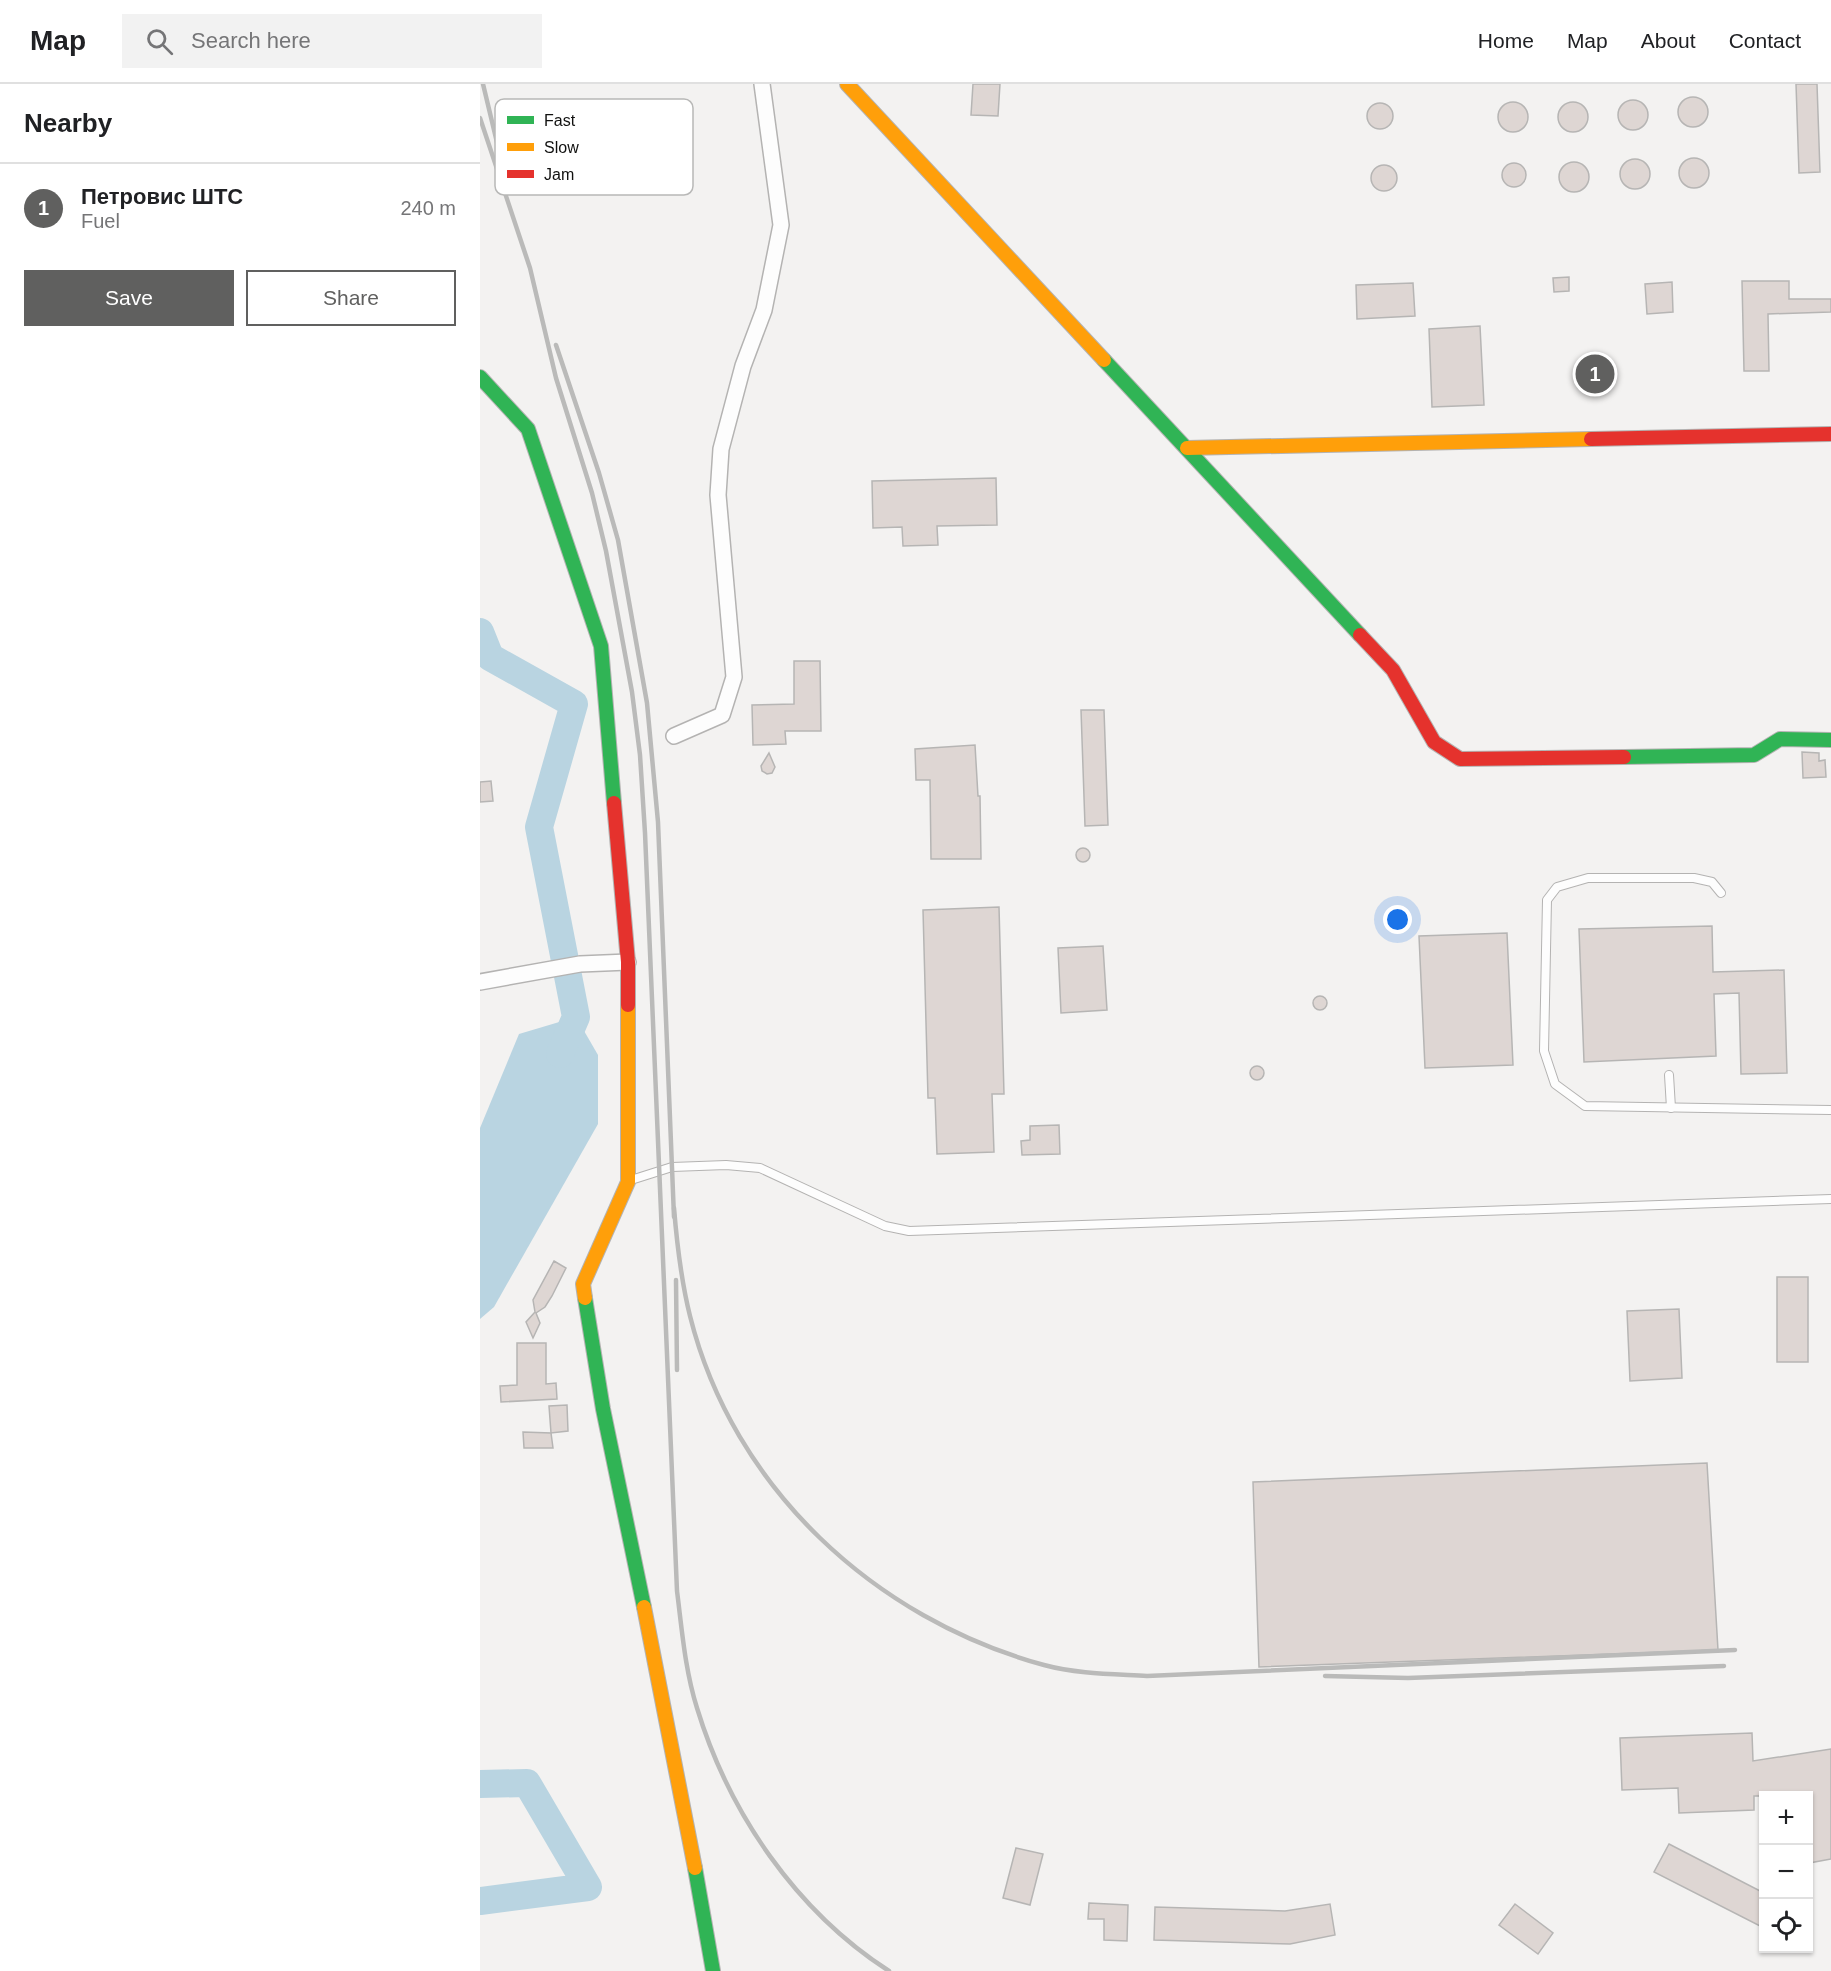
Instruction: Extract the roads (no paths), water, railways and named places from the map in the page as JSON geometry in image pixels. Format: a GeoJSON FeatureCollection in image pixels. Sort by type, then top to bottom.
{"type":"FeatureCollection","features":[{"type":"Feature","properties":{"kind":"street"},"geometry":{"type":"LineString","coordinates":[[674,736],[722,715],[734,676],[718,495],[721,449],[743,366],[764,309],[781,225],[762,84]]}},
{"type":"Feature","properties":{"kind":"street"},"geometry":{"type":"LineString","coordinates":[[847,84],[1393,670],[1434,742],[1460,759],[1754,755],[1780,739],[1831,740]]}},
{"type":"Feature","properties":{"kind":"street"},"geometry":{"type":"LineString","coordinates":[[480,377],[528,429],[602,646],[628,962],[628,1182],[584,1284],[603,1409],[678,1774],[713,1971]]}},
{"type":"Feature","properties":{"kind":"street"},"geometry":{"type":"LineString","coordinates":[[1187,448],[1831,434]]}},
{"type":"Feature","properties":{"kind":"street"},"geometry":{"type":"LineString","coordinates":[[480,982],[580,964],[628,962]]}},
{"type":"Feature","properties":{"kind":"lane"},"geometry":{"type":"LineString","coordinates":[[1721,893],[1712,882],[1694,878],[1588,878],[1557,887],[1547,900],[1544,1051],[1556,1084],[1585,1106],[1831,1110]]}},
{"type":"Feature","properties":{"kind":"lane"},"geometry":{"type":"LineString","coordinates":[[1669,1075],[1671,1108]]}},
{"type":"Feature","properties":{"kind":"lane"},"geometry":{"type":"LineString","coordinates":[[628,1182],[672,1167],[726,1165],[760,1168],[885,1226],[909,1232],[1831,1200]]}},
{"type":"Feature","properties":{"kind":"water"},"geometry":{"type":"Polygon","coordinates":[[[576,1017],[598,1055],[598,1124],[494,1307],[480,1319],[480,1128],[519,1034],[576,1017]]]}},
{"type":"Feature","properties":{"kind":"waterway"},"geometry":{"type":"LineString","coordinates":[[480,632],[490,657],[574,704],[539,827],[576,1017],[560,1054]]}},
{"type":"Feature","properties":{"kind":"waterway"},"geometry":{"type":"LineString","coordinates":[[480,1784],[527,1783],[588,1887],[480,1901]]}},
{"type":"Feature","properties":{"kind":"railway"},"geometry":{"type":"LineString","coordinates":[[483,84],[495,134]]}},
{"type":"Feature","properties":{"kind":"railway"},"geometry":{"type":"LineString","coordinates":[[480,118],[495,163]]}},
{"type":"Feature","properties":{"kind":"railway"},"geometry":{"type":"LineString","coordinates":[[506,195],[530,268],[556,378],[592,493],[606,551],[632,692],[640,755],[677,1591],[690,1679],[697,1708],[727,1785],[747,1822],[770,1856],[824,1919],[855,1947],[889,1971]]}},
{"type":"Feature","properties":{"kind":"railway"},"geometry":{"type":"LineString","coordinates":[[556,345],[599,473],[618,540],[647,703],[658,822],[674,1217]]}},
{"type":"Feature","properties":{"kind":"railway"},"geometry":{"type":"LineString","coordinates":[[674,1208],[687,1303],[711,1378],[740,1437],[776,1490],[820,1538],[869,1580],[923,1615],[982,1644],[1057,1668],[1147,1676],[1735,1650]]}},
{"type":"Feature","properties":{"kind":"railway"},"geometry":{"type":"LineString","coordinates":[[676,1280],[677,1370]]}},
{"type":"Feature","properties":{"kind":"railway"},"geometry":{"type":"LineString","coordinates":[[1325,1676],[1408,1678],[1724,1666]]}},
{"type":"Feature","properties":{"kind":"place","name":"Петровис ШТС"},"geometry":{"type":"Point","coordinates":[1595,374]}}]}
